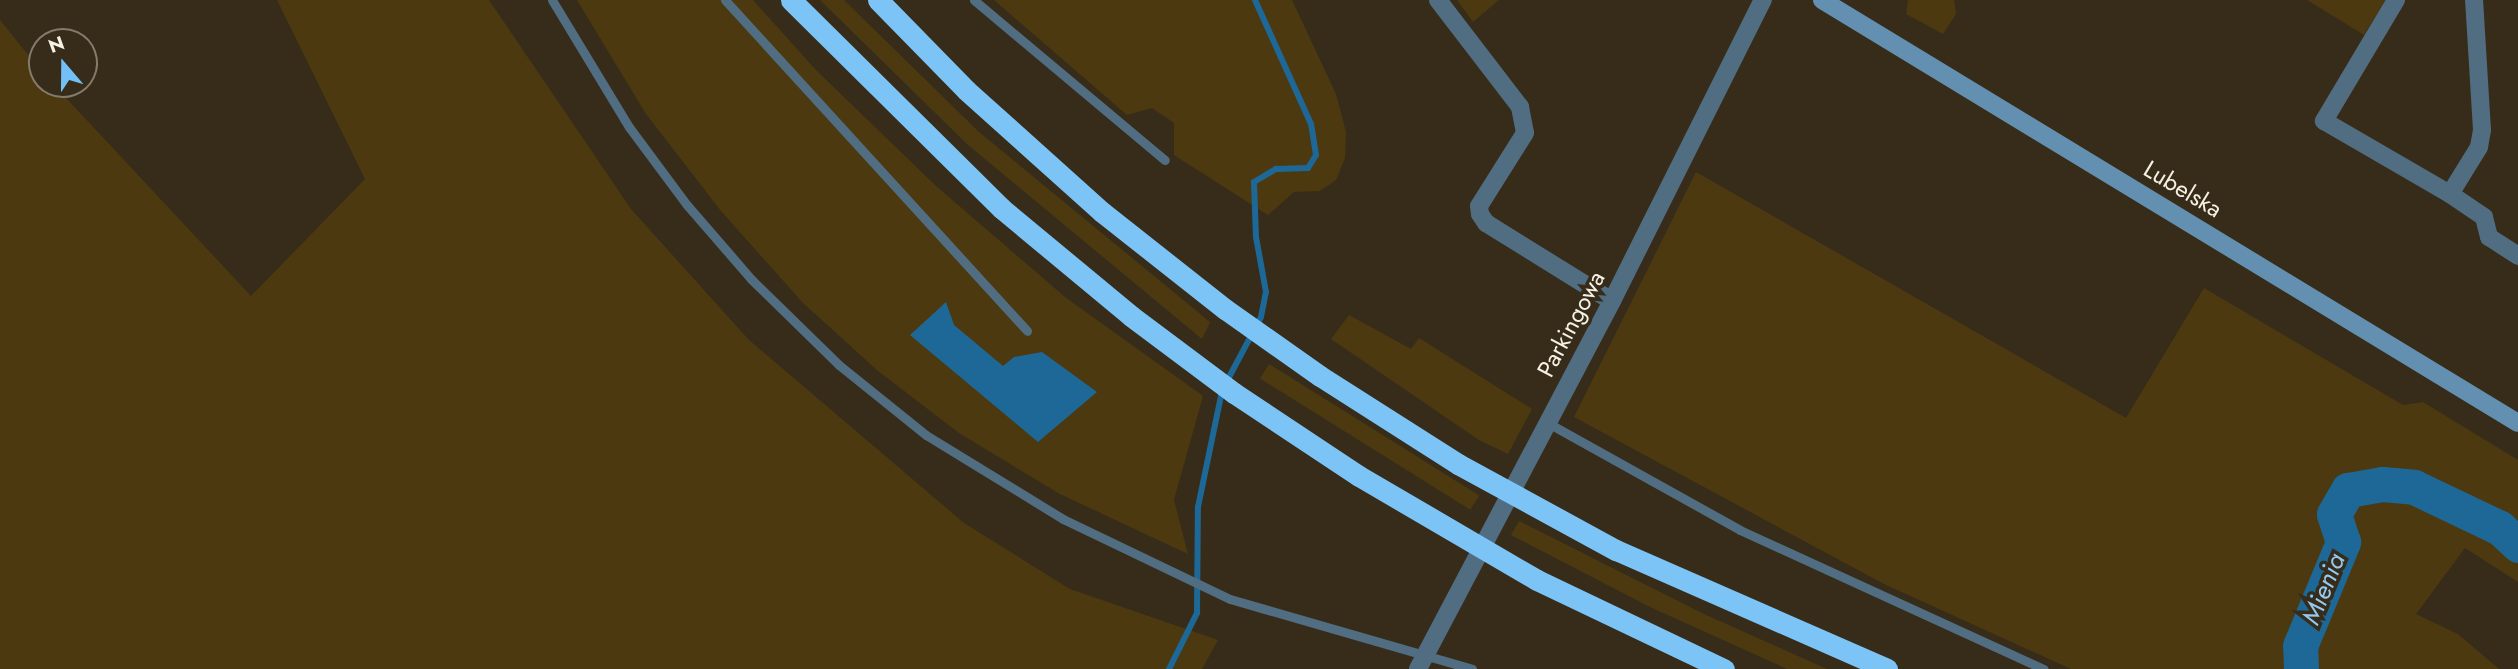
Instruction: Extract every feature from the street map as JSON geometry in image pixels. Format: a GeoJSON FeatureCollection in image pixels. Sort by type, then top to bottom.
{"type":"FeatureCollection","features":[{"type":"Feature","properties":{"kind":"highway"},"geometry":{"type":"LineString","coordinates":[[791,0],[1001,208],[1171,346],[1295,434],[1430,519],[1537,580],[1724,669]]}},
{"type":"Feature","properties":{"kind":"highway"},"geometry":{"type":"LineString","coordinates":[[878,0],[1051,167],[1224,309],[1320,376],[1458,464],[1560,521],[1713,596],[1887,669]]}},
{"type":"Feature","properties":{"kind":"main road","name":"Lubelska"},"geometry":{"type":"LineString","coordinates":[[1822,0],[2518,423]]}},
{"type":"Feature","properties":{"kind":"street"},"geometry":{"type":"LineString","coordinates":[[1438,0],[1520,107],[1525,133],[1479,205],[1480,214],[1486,223],[1612,301]]}},
{"type":"Feature","properties":{"kind":"street","name":"Parkingowa"},"geometry":{"type":"LineString","coordinates":[[1421,664],[1612,301],[1763,0]]}},
{"type":"Feature","properties":{"kind":"street"},"geometry":{"type":"LineString","coordinates":[[2396,0],[2325,121],[2484,217],[2489,237],[2518,256]]}},
{"type":"Feature","properties":{"kind":"street"},"geometry":{"type":"LineString","coordinates":[[2449,194],[2479,148],[2483,130],[2474,0]]}},
{"type":"Feature","properties":{"kind":"lane"},"geometry":{"type":"LineString","coordinates":[[552,0],[629,127],[687,205],[751,279],[839,365],[926,435],[1013,491],[1169,573],[1230,599],[1421,664],[1472,669]]}},
{"type":"Feature","properties":{"kind":"lane"},"geometry":{"type":"LineString","coordinates":[[725,0],[1027,331]]}},
{"type":"Feature","properties":{"kind":"lane"},"geometry":{"type":"LineString","coordinates":[[974,0],[1165,160]]}},
{"type":"Feature","properties":{"kind":"lane"},"geometry":{"type":"LineString","coordinates":[[1547,422],[1740,530],[2044,669]]}},
{"type":"Feature","properties":{"kind":"shaded area"},"geometry":{"type":"Polygon","coordinates":[[[277,0],[489,0],[631,209],[749,340],[964,523],[1070,589],[1218,640],[1202,669],[0,669],[0,20],[28,55],[28,98],[66,98],[251,296],[365,179],[277,0]]]}},
{"type":"Feature","properties":{"kind":"shaded area"},"geometry":{"type":"Polygon","coordinates":[[[577,0],[753,0],[816,70],[936,186],[1065,297],[1203,396],[1174,500],[1188,554],[1060,494],[959,433],[878,371],[803,303],[721,211],[646,114],[577,0]]]}},
{"type":"Feature","properties":{"kind":"shaded area"},"geometry":{"type":"Polygon","coordinates":[[[820,0],[844,0],[979,132],[1210,322],[1202,339],[968,145],[820,0]]]}},
{"type":"Feature","properties":{"kind":"shaded area"},"geometry":{"type":"Polygon","coordinates":[[[994,0],[1292,0],[1336,94],[1346,132],[1345,158],[1336,180],[1320,191],[1294,192],[1268,215],[1174,155],[1174,123],[1152,108],[1127,115],[994,0]]]}},
{"type":"Feature","properties":{"kind":"shaded area"},"geometry":{"type":"Polygon","coordinates":[[[1457,0],[1499,0],[1473,22],[1457,0]]]}},
{"type":"Feature","properties":{"kind":"shaded area"},"geometry":{"type":"Polygon","coordinates":[[[1908,0],[1954,0],[1956,14],[1943,34],[1906,14],[1908,0]]]}},
{"type":"Feature","properties":{"kind":"shaded area"},"geometry":{"type":"Polygon","coordinates":[[[2307,0],[2385,0],[2364,35],[2307,0]]]}},
{"type":"Feature","properties":{"kind":"shaded area"},"geometry":{"type":"Polygon","coordinates":[[[1696,172],[2126,418],[2204,288],[2403,405],[2423,402],[2518,460],[2518,582],[2465,548],[2416,614],[2458,634],[2499,669],[2071,669],[1884,584],[1574,417],[1696,172]]]}},
{"type":"Feature","properties":{"kind":"shaded area"},"geometry":{"type":"Polygon","coordinates":[[[1349,315],[1411,349],[1419,338],[1532,409],[1508,454],[1479,440],[1331,339],[1349,315]]]}},
{"type":"Feature","properties":{"kind":"shaded area"},"geometry":{"type":"Polygon","coordinates":[[[1269,364],[1479,495],[1470,510],[1260,378],[1269,364]]]}},
{"type":"Feature","properties":{"kind":"shaded area"},"geometry":{"type":"Polygon","coordinates":[[[1519,521],[1704,614],[1827,669],[1787,669],[1650,607],[1511,535],[1519,521]]]}},
{"type":"Feature","properties":{"kind":"water"},"geometry":{"type":"Polygon","coordinates":[[[946,302],[954,325],[1003,366],[1014,357],[1042,352],[1097,392],[1038,442],[910,335],[946,302]]]}},
{"type":"Feature","properties":{"kind":"waterway"},"geometry":{"type":"LineString","coordinates":[[1227,381],[1261,317],[1266,292],[1256,237],[1254,182],[1276,169],[1308,168],[1316,155],[1311,124],[1255,0]]}},
{"type":"Feature","properties":{"kind":"waterway"},"geometry":{"type":"LineString","coordinates":[[1169,669],[1197,613],[1198,507],[1222,391]]}},
{"type":"Feature","properties":{"kind":"waterway","name":"Mienia"},"geometry":{"type":"LineString","coordinates":[[2301,669],[2300,646],[2343,542],[2334,514],[2348,490],[2382,484],[2414,487],[2500,528],[2518,545]]}}]}
